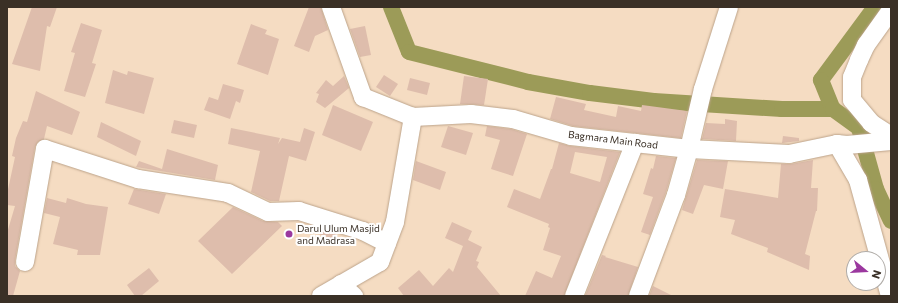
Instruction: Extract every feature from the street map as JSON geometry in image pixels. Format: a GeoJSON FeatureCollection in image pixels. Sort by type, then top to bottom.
{"type":"FeatureCollection","features":[{"type":"Feature","properties":{"kind":"street","name":"Bagmara Main Road"},"geometry":{"type":"LineString","coordinates":[[331,7],[363,97],[413,117],[471,114],[513,119],[570,136],[689,149],[788,154],[842,144],[888,139]]}},
{"type":"Feature","properties":{"kind":"street"},"geometry":{"type":"LineString","coordinates":[[638,296],[676,194],[689,149],[703,89],[729,7]]}},
{"type":"Feature","properties":{"kind":"street"},"geometry":{"type":"LineString","coordinates":[[888,139],[871,123],[852,100],[852,76],[866,45],[891,10]]}},
{"type":"Feature","properties":{"kind":"street"},"geometry":{"type":"LineString","coordinates":[[322,296],[347,290],[380,262],[395,222],[413,117]]}},
{"type":"Feature","properties":{"kind":"street"},"geometry":{"type":"LineString","coordinates":[[574,296],[635,143]]}},
{"type":"Feature","properties":{"kind":"street"},"geometry":{"type":"LineString","coordinates":[[842,144],[858,180],[890,296]]}},
{"type":"Feature","properties":{"kind":"street"},"geometry":{"type":"LineString","coordinates":[[26,262],[45,149],[138,179],[228,193],[268,212],[299,211],[363,231],[387,242]]}},
{"type":"Feature","properties":{"kind":"building"},"geometry":{"type":"Polygon","coordinates":[[[32,7],[57,7],[50,27],[47,26],[40,71],[12,64],[32,7]]]}},
{"type":"Feature","properties":{"kind":"building"},"geometry":{"type":"Polygon","coordinates":[[[309,7],[321,7],[328,30],[315,36],[309,52],[294,46],[309,7]]]}},
{"type":"Feature","properties":{"kind":"building"},"geometry":{"type":"Polygon","coordinates":[[[81,23],[102,30],[92,63],[96,64],[85,97],[64,91],[75,53],[71,52],[81,23]]]}},
{"type":"Feature","properties":{"kind":"building"},"geometry":{"type":"Polygon","coordinates":[[[251,24],[267,30],[265,34],[279,39],[268,75],[237,64],[251,24]]]}},
{"type":"Feature","properties":{"kind":"building"},"geometry":{"type":"Polygon","coordinates":[[[365,26],[371,55],[360,57],[350,29],[365,26]]]}},
{"type":"Feature","properties":{"kind":"building"},"geometry":{"type":"Polygon","coordinates":[[[113,70],[127,75],[128,71],[154,78],[144,114],[105,103],[113,70]]]}},
{"type":"Feature","properties":{"kind":"building"},"geometry":{"type":"Polygon","coordinates":[[[384,75],[398,84],[390,96],[376,87],[384,75]]]}},
{"type":"Feature","properties":{"kind":"building"},"geometry":{"type":"Polygon","coordinates":[[[344,76],[349,88],[325,108],[316,102],[319,94],[316,93],[326,80],[333,86],[344,76]]]}},
{"type":"Feature","properties":{"kind":"building"},"geometry":{"type":"Polygon","coordinates":[[[464,76],[488,79],[484,105],[460,104],[464,76]]]}},
{"type":"Feature","properties":{"kind":"building"},"geometry":{"type":"Polygon","coordinates":[[[410,78],[430,83],[427,95],[407,90],[410,78]]]}},
{"type":"Feature","properties":{"kind":"building"},"geometry":{"type":"Polygon","coordinates":[[[223,84],[244,90],[240,103],[236,101],[230,119],[204,110],[209,97],[218,100],[223,84]]]}},
{"type":"Feature","properties":{"kind":"building"},"geometry":{"type":"Polygon","coordinates":[[[36,91],[80,112],[72,135],[47,126],[44,139],[38,142],[35,147],[15,260],[15,266],[20,271],[13,296],[7,296],[7,233],[15,206],[7,205],[7,194],[15,157],[12,156],[16,138],[23,121],[27,122],[36,91]]]}},
{"type":"Feature","properties":{"kind":"building"},"geometry":{"type":"Polygon","coordinates":[[[556,97],[586,104],[584,110],[616,117],[618,106],[641,111],[642,105],[687,111],[681,138],[573,126],[550,119],[556,97]]]}},
{"type":"Feature","properties":{"kind":"building"},"geometry":{"type":"Polygon","coordinates":[[[333,105],[373,122],[361,151],[322,135],[333,105]]]}},
{"type":"Feature","properties":{"kind":"building"},"geometry":{"type":"Polygon","coordinates":[[[725,119],[737,121],[736,141],[702,139],[706,123],[725,124],[725,119]]]}},
{"type":"Feature","properties":{"kind":"building"},"geometry":{"type":"Polygon","coordinates":[[[174,120],[197,125],[194,138],[171,133],[174,120]]]}},
{"type":"Feature","properties":{"kind":"building"},"geometry":{"type":"Polygon","coordinates":[[[101,122],[141,141],[136,156],[97,137],[101,122]]]}},
{"type":"Feature","properties":{"kind":"building"},"geometry":{"type":"Polygon","coordinates":[[[448,126],[473,133],[466,155],[441,147],[448,126]]]}},
{"type":"Feature","properties":{"kind":"building"},"geometry":{"type":"Polygon","coordinates":[[[487,126],[511,129],[527,134],[513,176],[491,169],[500,140],[485,136],[487,126]]]}},
{"type":"Feature","properties":{"kind":"building"},"geometry":{"type":"Polygon","coordinates":[[[231,128],[280,138],[278,144],[282,138],[300,142],[304,128],[315,132],[306,161],[289,156],[279,201],[270,201],[251,192],[260,151],[228,144],[231,128]]]}},
{"type":"Feature","properties":{"kind":"building"},"geometry":{"type":"Polygon","coordinates":[[[783,136],[799,138],[799,141],[782,143],[783,136]]]}},
{"type":"Feature","properties":{"kind":"building"},"geometry":{"type":"Polygon","coordinates":[[[559,143],[570,146],[620,152],[564,296],[525,296],[536,271],[552,278],[561,256],[543,250],[550,228],[548,227],[549,224],[507,207],[514,189],[540,199],[552,169],[559,143]],[[575,152],[570,173],[600,182],[607,157],[575,152]]]}},
{"type":"Feature","properties":{"kind":"building"},"geometry":{"type":"Polygon","coordinates":[[[167,149],[218,165],[215,180],[136,167],[139,161],[162,169],[167,149]]]}},
{"type":"Feature","properties":{"kind":"building"},"geometry":{"type":"Polygon","coordinates":[[[656,156],[676,158],[666,192],[650,235],[641,232],[653,197],[643,194],[651,168],[653,169],[656,156]]]}},
{"type":"Feature","properties":{"kind":"building"},"geometry":{"type":"Polygon","coordinates":[[[697,160],[728,161],[723,189],[704,185],[693,214],[682,210],[697,160]]]}},
{"type":"Feature","properties":{"kind":"building"},"geometry":{"type":"Polygon","coordinates":[[[813,160],[811,188],[818,188],[817,211],[805,254],[810,256],[809,270],[767,252],[768,248],[731,234],[735,220],[720,217],[725,189],[778,198],[781,164],[791,164],[813,160]]]}},
{"type":"Feature","properties":{"kind":"building"},"geometry":{"type":"Polygon","coordinates":[[[416,161],[446,172],[440,190],[413,180],[416,161]]]}},
{"type":"Feature","properties":{"kind":"building"},"geometry":{"type":"Polygon","coordinates":[[[134,189],[166,194],[159,214],[128,204],[134,189]]]}},
{"type":"Feature","properties":{"kind":"building"},"geometry":{"type":"Polygon","coordinates":[[[47,198],[66,203],[67,198],[86,204],[108,207],[100,255],[77,255],[78,250],[53,244],[60,217],[44,213],[47,198]]]}},
{"type":"Feature","properties":{"kind":"building"},"geometry":{"type":"Polygon","coordinates":[[[233,207],[263,221],[278,222],[282,226],[232,274],[198,241],[233,207]]]}},
{"type":"Feature","properties":{"kind":"building"},"geometry":{"type":"Polygon","coordinates":[[[452,222],[472,231],[468,240],[482,247],[476,261],[479,262],[477,267],[501,296],[404,296],[398,288],[419,270],[433,286],[449,268],[453,272],[463,246],[445,238],[452,222]]]}},
{"type":"Feature","properties":{"kind":"building"},"geometry":{"type":"Polygon","coordinates":[[[310,225],[336,233],[334,239],[308,231],[310,225]]]}},
{"type":"Feature","properties":{"kind":"building"},"geometry":{"type":"Polygon","coordinates":[[[602,255],[638,267],[628,296],[585,296],[602,255]]]}},
{"type":"Feature","properties":{"kind":"building"},"geometry":{"type":"Polygon","coordinates":[[[149,268],[159,281],[141,296],[135,296],[127,285],[149,268]]]}},
{"type":"Feature","properties":{"kind":"building"},"geometry":{"type":"Polygon","coordinates":[[[653,286],[673,296],[649,296],[653,286]]]}},
{"type":"Feature","properties":{"kind":"waterway"},"geometry":{"type":"LineString","coordinates":[[391,7],[409,52],[528,82],[590,93],[654,101],[782,109],[833,109]]}},
{"type":"Feature","properties":{"kind":"waterway"},"geometry":{"type":"LineString","coordinates":[[875,7],[821,80],[833,109],[859,128],[876,189],[891,221]]}},
{"type":"Feature","properties":{"kind":"place","name":"Darul Ulum Masjid and Madrasa"},"geometry":{"type":"Point","coordinates":[289,234]}}]}
